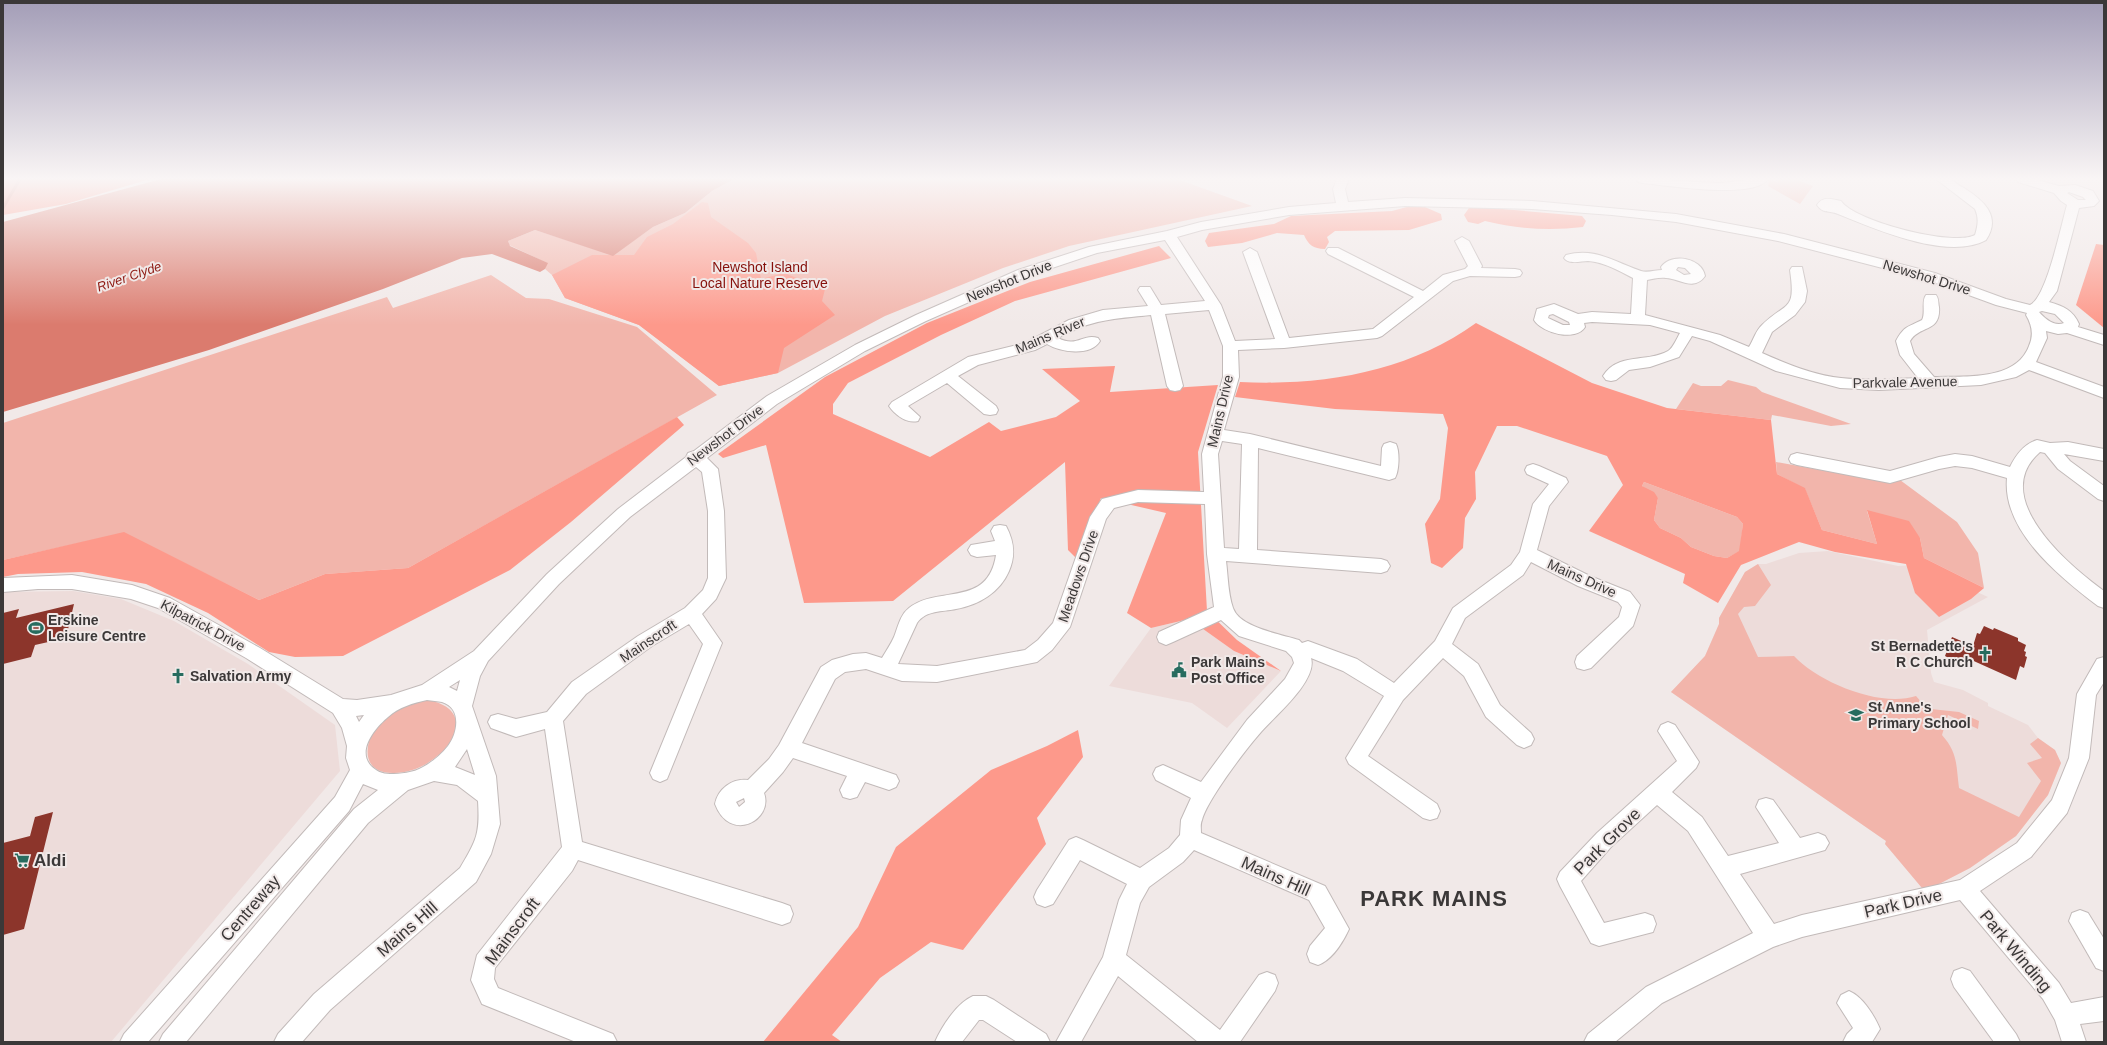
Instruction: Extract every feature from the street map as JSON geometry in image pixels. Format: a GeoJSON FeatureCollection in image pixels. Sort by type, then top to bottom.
{"type":"FeatureCollection","features":[{"type":"Feature","properties":{"kind":"street","name":"Newshot Drive"},"geometry":{"type":"LineString","coordinates":[[427,692],[481,656],[553,578],[597,536],[624,513],[694,457],[762,406],[808,377],[860,348],[921,318],[1023,273],[1094,250],[1169,235],[1195,228]]}},
{"type":"Feature","properties":{"kind":"street","name":"Newshot Drive"},"geometry":{"type":"LineString","coordinates":[[1729,228],[1779,237],[1930,276],[2036,314]]}},
{"type":"Feature","properties":{"kind":"street"},"geometry":{"type":"LineString","coordinates":[[1891,228],[1942,242],[1965,243],[1981,237],[1984,228]]}},
{"type":"Feature","properties":{"kind":"street"},"geometry":{"type":"LineString","coordinates":[[2036,314],[2050,291],[2067,228]]}},
{"type":"Feature","properties":{"kind":"street","name":"Mains Drive"},"geometry":{"type":"LineString","coordinates":[[1169,235],[1214,305],[1230,346],[1231,377],[1210,454],[1211,498],[1216,554],[1224,611]]}},
{"type":"Feature","properties":{"kind":"street"},"geometry":{"type":"LineString","coordinates":[[1462,241],[1475,266],[1470,272]]}},
{"type":"Feature","properties":{"kind":"street"},"geometry":{"type":"LineString","coordinates":[[1333,251],[1424,297]]}},
{"type":"Feature","properties":{"kind":"street"},"geometry":{"type":"LineString","coordinates":[[1250,252],[1284,343]]}},
{"type":"Feature","properties":{"kind":"street"},"geometry":{"type":"LineString","coordinates":[[1571,258],[1583,255],[1600,258],[1619,265],[1640,276],[1671,273]]}},
{"type":"Feature","properties":{"kind":"street"},"geometry":{"type":"LineString","coordinates":[[1753,355],[1766,329],[1790,312],[1798,302],[1800,291],[1797,270]]}},
{"type":"Feature","properties":{"kind":"street"},"geometry":{"type":"LineString","coordinates":[[1230,346],[1284,343],[1377,333],[1448,278],[1470,272],[1515,273]]}},
{"type":"Feature","properties":{"kind":"street"},"geometry":{"type":"LineString","coordinates":[[1638,319],[1640,276]]}},
{"type":"Feature","properties":{"kind":"street"},"geometry":{"type":"LineString","coordinates":[[1145,290],[1157,310],[1175,386]]}},
{"type":"Feature","properties":{"kind":"street"},"geometry":{"type":"LineString","coordinates":[[2050,291],[2053,308]]}},
{"type":"Feature","properties":{"kind":"street"},"geometry":{"type":"LineString","coordinates":[[1930,382],[1907,355],[1903,345],[1904,336],[1908,332],[1931,320],[1933,312],[1931,298]]}},
{"type":"Feature","properties":{"kind":"street","name":"Mains River"},"geometry":{"type":"LineString","coordinates":[[912,417],[897,406],[973,361],[1030,347],[1074,323],[1103,314],[1214,305]]}},
{"type":"Feature","properties":{"kind":"street"},"geometry":{"type":"LineString","coordinates":[[2036,314],[2053,308],[2068,316],[2067,327]]}},
{"type":"Feature","properties":{"kind":"street"},"geometry":{"type":"LineString","coordinates":[[2036,314],[2046,325],[2067,327],[2099,338]]}},
{"type":"Feature","properties":{"kind":"street","name":"Parkvale Avenue"},"geometry":{"type":"LineString","coordinates":[[1576,319],[1592,317],[1650,320],[1715,338],[1795,372],[1840,383],[1879,385],[1992,378],[2011,373],[2026,364],[2033,356],[2040,338],[2036,314]]}},
{"type":"Feature","properties":{"kind":"street"},"geometry":{"type":"LineString","coordinates":[[2040,338],[2067,327]]}},
{"type":"Feature","properties":{"kind":"street"},"geometry":{"type":"LineString","coordinates":[[1611,376],[1626,365],[1650,362],[1674,354],[1689,330]]}},
{"type":"Feature","properties":{"kind":"street"},"geometry":{"type":"LineString","coordinates":[[1047,338],[1059,346],[1071,348],[1093,341]]}},
{"type":"Feature","properties":{"kind":"street"},"geometry":{"type":"LineString","coordinates":[[2026,364],[2104,393]]}},
{"type":"Feature","properties":{"kind":"street"},"geometry":{"type":"LineString","coordinates":[[948,376],[990,410]]}},
{"type":"Feature","properties":{"kind":"street"},"geometry":{"type":"LineString","coordinates":[[1215,434],[1250,440],[1389,474],[1390,448]]}},
{"type":"Feature","properties":{"kind":"street"},"geometry":{"type":"LineString","coordinates":[[1248,556],[1250,440]]}},
{"type":"Feature","properties":{"kind":"street"},"geometry":{"type":"LineString","coordinates":[[2104,454],[2068,448],[2050,449],[2037,446],[2026,453],[2019,462],[2015,474],[2014,486],[2018,504],[2030,531],[2055,561],[2104,601]]}},
{"type":"Feature","properties":{"kind":"street"},"geometry":{"type":"LineString","coordinates":[[2050,449],[2064,465],[2104,495]]}},
{"type":"Feature","properties":{"kind":"street","name":"Mainscroft"},"geometry":{"type":"LineString","coordinates":[[554,719],[579,688],[645,641],[691,613],[706,598],[717,578],[716,511],[710,469],[694,457]]}},
{"type":"Feature","properties":{"kind":"street"},"geometry":{"type":"LineString","coordinates":[[1797,459],[1890,478],[1947,461],[1960,460],[2015,474]]}},
{"type":"Feature","properties":{"kind":"street"},"geometry":{"type":"LineString","coordinates":[[1430,811],[1356,758],[1396,694],[1442,646],[1459,613],[1517,570],[1528,553],[1541,504],[1560,482],[1533,470]]}},
{"type":"Feature","properties":{"kind":"street","name":"Meadows Drive"},"geometry":{"type":"LineString","coordinates":[[751,791],[772,772],[790,748],[828,673],[839,666],[853,662],[866,661],[902,672],[937,674],[1030,657],[1045,645],[1061,627],[1098,517],[1108,502],[1138,496],[1211,498]]}},
{"type":"Feature","properties":{"kind":"street"},"geometry":{"type":"LineString","coordinates":[[886,667],[903,637],[908,621],[915,613],[928,607],[965,600],[982,592],[994,582],[1004,565],[1002,539],[977,550]]}},
{"type":"Feature","properties":{"kind":"street","name":"Mains Drive"},"geometry":{"type":"LineString","coordinates":[[1528,553],[1584,581],[1624,597],[1631,605],[1626,621],[1584,662]]}},
{"type":"Feature","properties":{"kind":"street"},"geometry":{"type":"LineString","coordinates":[[1216,554],[1381,566]]}},
{"type":"Feature","properties":{"kind":"street","name":"Kilpatrick Drive"},"geometry":{"type":"LineString","coordinates":[[3,585],[38,582],[72,582],[118,589],[164,603],[253,653],[340,707],[351,726],[356,745]]}},
{"type":"Feature","properties":{"kind":"street"},"geometry":{"type":"LineString","coordinates":[[1166,637],[1224,611],[1232,621],[1245,631],[1296,649],[1308,649],[1350,664],[1396,694]]}},
{"type":"Feature","properties":{"kind":"street","name":"Mainscroft"},"geometry":{"type":"LineString","coordinates":[[660,773],[713,643],[691,613]]}},
{"type":"Feature","properties":{"kind":"street"},"geometry":{"type":"LineString","coordinates":[[1442,646],[1471,670],[1493,711],[1524,739]]}},
{"type":"Feature","properties":{"kind":"street"},"geometry":{"type":"LineString","coordinates":[[1068,1042],[1105,979],[1114,959],[1130,900],[1141,880],[1176,855],[1190,838],[1191,820],[1204,794],[1254,726],[1292,685],[1302,671],[1303,663],[1296,649]]}},
{"type":"Feature","properties":{"kind":"street","name":"Newshot Drive"},"geometry":{"type":"LineString","coordinates":[[465,712],[471,675],[481,656]]}},
{"type":"Feature","properties":{"kind":"street","name":"Park Drive"},"geometry":{"type":"LineString","coordinates":[[1596,1042],[1654,995],[1714,963],[1769,937],[1802,926],[1964,889],[2024,850],[2060,806],[2079,758],[2086,694],[2093,685],[2104,665]]}},
{"type":"Feature","properties":{"kind":"street"},"geometry":{"type":"LineString","coordinates":[[427,692],[436,692],[450,696],[465,712],[466,729],[462,741],[454,753],[432,772],[402,783],[382,782],[370,778],[360,770],[357,762],[356,745],[370,722],[392,703],[427,692]]}},
{"type":"Feature","properties":{"kind":"street","name":"Kilpatrick Drive"},"geometry":{"type":"LineString","coordinates":[[340,707],[364,708],[392,703]]}},
{"type":"Feature","properties":{"kind":"street","name":"Mains Hill"},"geometry":{"type":"LineString","coordinates":[[286,1042],[322,1002],[468,875],[484,847],[490,824],[486,776],[465,712]]}},
{"type":"Feature","properties":{"kind":"street"},"geometry":{"type":"LineString","coordinates":[[498,722],[516,728],[554,719],[573,848],[782,914]]}},
{"type":"Feature","properties":{"kind":"street","name":"Park Grove"},"geometry":{"type":"LineString","coordinates":[[1645,924],[1599,935],[1568,878],[1604,840],[1689,762],[1668,731]]}},
{"type":"Feature","properties":{"kind":"street"},"geometry":{"type":"LineString","coordinates":[[790,748],[889,781]]}},
{"type":"Feature","properties":{"kind":"street","name":"Centreway"},"geometry":{"type":"LineString","coordinates":[[132,1042],[342,804],[360,770]]}},
{"type":"Feature","properties":{"kind":"street"},"geometry":{"type":"LineString","coordinates":[[850,790],[860,771]]}},
{"type":"Feature","properties":{"kind":"street"},"geometry":{"type":"LineString","coordinates":[[432,772],[458,775],[467,779],[487,796]]}},
{"type":"Feature","properties":{"kind":"street"},"geometry":{"type":"LineString","coordinates":[[1163,774],[1204,794]]}},
{"type":"Feature","properties":{"kind":"street","name":"Centreway"},"geometry":{"type":"LineString","coordinates":[[171,1042],[361,816],[402,783]]}},
{"type":"Feature","properties":{"kind":"street"},"geometry":{"type":"LineString","coordinates":[[1657,792],[1694,824],[1769,937]]}},
{"type":"Feature","properties":{"kind":"street"},"geometry":{"type":"LineString","coordinates":[[1766,807],[1796,849]]}},
{"type":"Feature","properties":{"kind":"street","name":"Mains Hill"},"geometry":{"type":"LineString","coordinates":[[1190,838],[1317,894],[1338,929],[1318,954]]}},
{"type":"Feature","properties":{"kind":"street"},"geometry":{"type":"LineString","coordinates":[[1723,868],[1818,843]]}},
{"type":"Feature","properties":{"kind":"street"},"geometry":{"type":"LineString","coordinates":[[1045,897],[1076,847],[1141,880]]}},
{"type":"Feature","properties":{"kind":"street","name":"Mainscroft"},"geometry":{"type":"LineString","coordinates":[[573,848],[564,864],[485,963],[482,980],[490,996],[604,1042]]}},
{"type":"Feature","properties":{"kind":"street","name":"Park Winding"},"geometry":{"type":"LineString","coordinates":[[1964,889],[2051,991],[2066,1016],[2074,1042]]}},
{"type":"Feature","properties":{"kind":"street"},"geometry":{"type":"LineString","coordinates":[[2080,922],[2104,960]]}},
{"type":"Feature","properties":{"kind":"street"},"geometry":{"type":"LineString","coordinates":[[1114,959],[1217,1042]]}},
{"type":"Feature","properties":{"kind":"street"},"geometry":{"type":"LineString","coordinates":[[1962,979],[2008,1042]]}},
{"type":"Feature","properties":{"kind":"street"},"geometry":{"type":"LineString","coordinates":[[1226,1042],[1267,983]]}},
{"type":"Feature","properties":{"kind":"street"},"geometry":{"type":"LineString","coordinates":[[1849,1003],[1868,1029],[1855,1042]]}},
{"type":"Feature","properties":{"kind":"street"},"geometry":{"type":"LineString","coordinates":[[947,1042],[973,1008],[986,1008],[1038,1042]]}},
{"type":"Feature","properties":{"kind":"street"},"geometry":{"type":"LineString","coordinates":[[2066,1016],[2104,1009]]}},
{"type":"Feature","properties":{"kind":"shaded area","name":"St Anne's Primary School"},"geometry":{"type":"Polygon","coordinates":[[[1828,551],[1898,566],[1917,565],[1988,597],[1927,630],[1931,673],[1934,682],[1963,690],[1988,703],[1988,706],[2028,725],[2038,738],[2055,750],[2061,763],[2048,795],[2016,836],[1970,868],[1937,885],[1922,888],[1885,844],[1886,841],[1671,692],[1705,656],[1719,624],[1719,618],[1745,572],[1758,564],[1766,564],[1799,553],[1828,551]]]}},
{"type":"Feature","properties":{"kind":"shaded area"},"geometry":{"type":"Polygon","coordinates":[[[73,591],[121,599],[174,621],[248,664],[335,725],[340,771],[111,1042],[3,1042],[3,592],[73,591]]]}},
{"type":"Feature","properties":{"kind":"shaded area"},"geometry":{"type":"Polygon","coordinates":[[[1189,619],[1234,651],[1281,671],[1227,728],[1192,703],[1109,686],[1151,628],[1189,619]]]}},
{"type":"Feature","properties":{"kind":"green space","name":"Newshot Island Local Nature Reserve"},"geometry":{"type":"Polygon","coordinates":[[[652,228],[1152,228],[1069,246],[1003,268],[885,316],[778,373],[719,386],[639,325],[565,298],[552,275],[545,269],[547,263],[509,245],[508,241],[535,230],[613,255],[652,228]]]}},
{"type":"Feature","properties":{"kind":"green space"},"geometry":{"type":"Polygon","coordinates":[[[665,228],[726,228],[748,243],[756,253],[761,279],[784,273],[825,289],[822,301],[835,315],[784,348],[778,373],[719,386],[639,325],[565,298],[552,275],[592,255],[634,255],[647,237],[665,228]]]}},
{"type":"Feature","properties":{"kind":"green space"},"geometry":{"type":"Polygon","coordinates":[[[1247,228],[1416,228],[1409,230],[1335,231],[1327,237],[1329,242],[1325,249],[1317,248],[1312,245],[1307,241],[1304,235],[1277,233],[1242,243],[1208,247],[1205,241],[1209,233],[1247,228]]]}},
{"type":"Feature","properties":{"kind":"green space"},"geometry":{"type":"Polygon","coordinates":[[[1531,228],[1573,228],[1558,229],[1531,228]]]}},
{"type":"Feature","properties":{"kind":"green space"},"geometry":{"type":"Polygon","coordinates":[[[2096,244],[2104,245],[2104,328],[2076,305],[2096,244]]]}},
{"type":"Feature","properties":{"kind":"green space"},"geometry":{"type":"Polygon","coordinates":[[[1159,246],[1171,258],[1015,301],[941,335],[848,383],[833,404],[833,414],[930,457],[989,422],[1001,431],[1056,417],[1080,401],[1042,369],[1115,366],[1110,392],[1218,385],[1198,452],[1207,611],[1237,640],[1281,671],[1234,651],[1189,619],[1151,628],[1127,613],[1166,513],[1101,498],[1076,558],[1068,550],[1065,462],[893,601],[804,603],[766,445],[723,458],[718,454],[825,377],[927,323],[1030,282],[1159,246]]]}},
{"type":"Feature","properties":{"kind":"green space"},"geometry":{"type":"Polygon","coordinates":[[[491,275],[526,298],[549,299],[637,327],[717,395],[408,568],[325,574],[259,600],[124,533],[3,560],[3,423],[387,297],[393,308],[491,275]]]}},
{"type":"Feature","properties":{"kind":"green space"},"geometry":{"type":"Polygon","coordinates":[[[1476,323],[1592,383],[1667,408],[1771,420],[1777,474],[1805,488],[1822,530],[1877,544],[1867,510],[1909,521],[1920,538],[1924,558],[1984,588],[1971,599],[1939,617],[1915,593],[1906,564],[1835,552],[1799,542],[1741,565],[1718,603],[1683,583],[1685,574],[1589,531],[1623,485],[1607,456],[1517,426],[1497,426],[1475,472],[1476,499],[1465,518],[1463,548],[1442,568],[1431,563],[1425,524],[1440,499],[1448,428],[1443,414],[1335,409],[1235,397],[1240,382],[1271,383],[1302,381],[1333,378],[1364,372],[1393,364],[1450,340],[1476,323]],[[1644,482],[1642,486],[1654,492],[1658,498],[1654,520],[1660,528],[1681,538],[1691,547],[1714,556],[1727,558],[1739,551],[1743,524],[1737,517],[1644,482]]]}},
{"type":"Feature","properties":{"kind":"green space"},"geometry":{"type":"Polygon","coordinates":[[[1728,380],[1756,387],[1762,392],[1851,424],[1831,426],[1772,415],[1771,420],[1676,409],[1693,383],[1701,386],[1721,386],[1728,380]]]}},
{"type":"Feature","properties":{"kind":"green space"},"geometry":{"type":"Polygon","coordinates":[[[677,417],[684,425],[571,522],[510,570],[343,656],[295,657],[269,652],[208,613],[146,584],[82,572],[18,574],[3,577],[3,560],[124,532],[259,600],[325,574],[408,568],[677,417]]]}},
{"type":"Feature","properties":{"kind":"green space"},"geometry":{"type":"Polygon","coordinates":[[[1776,462],[1886,482],[1900,480],[1957,522],[1978,553],[1984,588],[1924,558],[1920,538],[1867,511],[1877,544],[1822,530],[1805,489],[1777,474],[1776,462]]]}},
{"type":"Feature","properties":{"kind":"green space"},"geometry":{"type":"Polygon","coordinates":[[[1644,482],[1737,517],[1743,524],[1740,551],[1727,558],[1714,556],[1691,547],[1681,538],[1660,528],[1654,520],[1658,498],[1642,486],[1644,482]]]}},
{"type":"Feature","properties":{"kind":"green space"},"geometry":{"type":"Polygon","coordinates":[[[1758,564],[1771,585],[1755,606],[1744,607],[1738,614],[1758,657],[1794,656],[1818,675],[1850,690],[1885,698],[1901,699],[1916,696],[1923,704],[1931,709],[1959,712],[1979,721],[1978,729],[1948,715],[1942,735],[1954,754],[1957,766],[1959,788],[2019,817],[2041,781],[2027,763],[2042,758],[2030,744],[2038,738],[2055,750],[2061,763],[2048,795],[2016,836],[1970,868],[1937,885],[1922,888],[1885,844],[1886,841],[1671,692],[1705,656],[1719,624],[1719,618],[1745,572],[1758,564]]]}},
{"type":"Feature","properties":{"kind":"green space"},"geometry":{"type":"Polygon","coordinates":[[[428,700],[446,707],[455,717],[456,729],[451,741],[440,754],[426,764],[410,771],[393,773],[381,771],[373,766],[368,759],[368,750],[374,730],[380,721],[388,714],[403,706],[428,700]]]}},
{"type":"Feature","properties":{"kind":"green space"},"geometry":{"type":"Polygon","coordinates":[[[1078,730],[1083,757],[1037,818],[1046,844],[963,950],[931,942],[880,978],[832,1035],[842,1042],[763,1042],[858,927],[896,847],[991,770],[1047,746],[1078,730]]]}},
{"type":"Feature","properties":{"kind":"water","name":"River Clyde"},"geometry":{"type":"Polygon","coordinates":[[[3,228],[652,228],[613,256],[535,230],[508,241],[510,246],[548,263],[545,269],[540,272],[492,254],[462,258],[383,289],[209,350],[3,412],[3,228]]]}},
{"type":"Feature","properties":{"kind":"building","name":"Erskine Leisure Centre"},"geometry":{"type":"Polygon","coordinates":[[[74,604],[66,638],[35,645],[31,657],[3,664],[3,613],[19,609],[16,618],[74,604]]]}},
{"type":"Feature","properties":{"kind":"building","name":"St Bernadette's R C Church"},"geometry":{"type":"Polygon","coordinates":[[[1984,626],[1993,630],[1994,628],[2018,638],[2018,641],[2026,645],[2024,651],[2026,652],[2025,656],[2027,657],[2024,668],[2020,666],[2016,680],[1967,658],[1964,666],[1945,656],[1952,637],[1973,646],[1977,633],[1980,634],[1984,626]]]}},
{"type":"Feature","properties":{"kind":"building","name":"Aldi"},"geometry":{"type":"Polygon","coordinates":[[[53,812],[24,929],[3,935],[3,843],[30,836],[35,817],[53,812]]]}},
{"type":"Feature","properties":{"kind":"place","name":"Erskine Leisure Centre"},"geometry":{"type":"Point","coordinates":[36,628]}},
{"type":"Feature","properties":{"kind":"place","name":"St Bernadette's R C Church"},"geometry":{"type":"Point","coordinates":[1985,654]}},
{"type":"Feature","properties":{"kind":"place","name":"Park Mains Post Office"},"geometry":{"type":"Point","coordinates":[1179,670]}},
{"type":"Feature","properties":{"kind":"place","name":"Salvation Army"},"geometry":{"type":"Point","coordinates":[178,676]}},
{"type":"Feature","properties":{"kind":"place","name":"St Anne's Primary School"},"geometry":{"type":"Point","coordinates":[1856,715]}},
{"type":"Feature","properties":{"kind":"place","name":"Aldi"},"geometry":{"type":"Point","coordinates":[22,860]}},
{"type":"Feature","properties":{"kind":"district","name":"PARK MAINS"},"geometry":{"type":"Point","coordinates":[1434,898]}}]}
